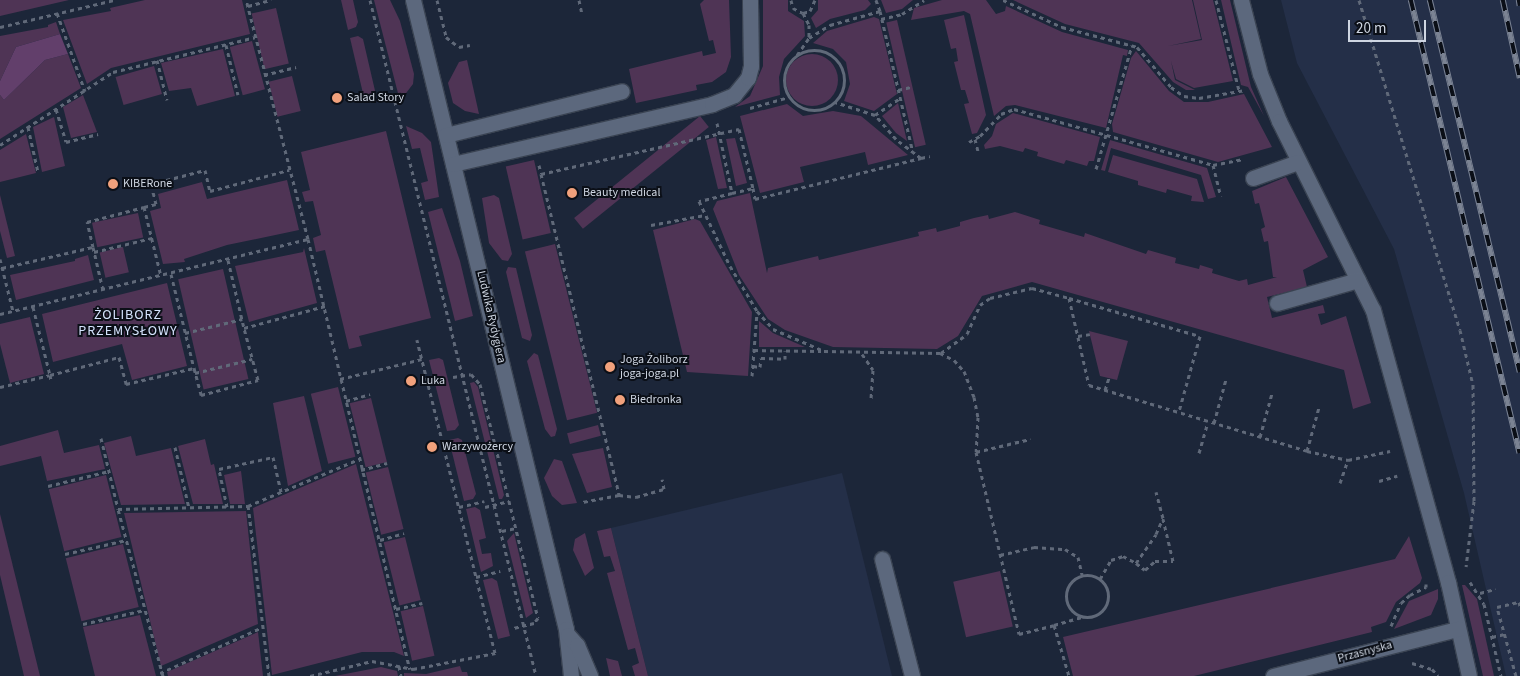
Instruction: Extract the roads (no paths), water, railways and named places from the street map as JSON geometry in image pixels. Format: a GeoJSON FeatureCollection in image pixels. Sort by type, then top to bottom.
{"type":"FeatureCollection","features":[{"type":"Feature","properties":{"kind":"street","name":"Ludwika Rydygiera"},"geometry":{"type":"LineString","coordinates":[[413,0],[568,635],[571,676]]}},
{"type":"Feature","properties":{"kind":"street"},"geometry":{"type":"LineString","coordinates":[[453,164],[712,104],[734,95],[748,78],[751,66],[750,0]]}},
{"type":"Feature","properties":{"kind":"street"},"geometry":{"type":"LineString","coordinates":[[1241,0],[1260,74],[1298,162],[1373,310],[1448,582],[1469,676]]}},
{"type":"Feature","properties":{"kind":"street"},"geometry":{"type":"LineString","coordinates":[[446,135],[622,91]]}},
{"type":"Feature","properties":{"kind":"street"},"geometry":{"type":"LineString","coordinates":[[1253,178],[1298,162]]}},
{"type":"Feature","properties":{"kind":"street"},"geometry":{"type":"LineString","coordinates":[[1277,303],[1358,280]]}},
{"type":"Feature","properties":{"kind":"street"},"geometry":{"type":"LineString","coordinates":[[882,559],[912,676]]}},
{"type":"Feature","properties":{"kind":"street","name":"Przasnyska"},"geometry":{"type":"LineString","coordinates":[[1273,676],[1458,629]]}},
{"type":"Feature","properties":{"kind":"street","name":"Ludwika Rydygiera"},"geometry":{"type":"LineString","coordinates":[[568,635],[578,645],[590,676]]}},
{"type":"Feature","properties":{"kind":"railway"},"geometry":{"type":"LineString","coordinates":[[1411,0],[1520,453]]}},
{"type":"Feature","properties":{"kind":"railway"},"geometry":{"type":"LineString","coordinates":[[1430,0],[1520,372]]}},
{"type":"Feature","properties":{"kind":"railway"},"geometry":{"type":"LineString","coordinates":[[1503,0],[1520,78]]}},
{"type":"Feature","properties":{"kind":"railway"},"geometry":{"type":"LineString","coordinates":[[1519,0],[1520,6]]}},
{"type":"Feature","properties":{"kind":"place","name":"Salad Story"},"geometry":{"type":"Point","coordinates":[337,98]}},
{"type":"Feature","properties":{"kind":"place","name":"KIBERone"},"geometry":{"type":"Point","coordinates":[113,184]}},
{"type":"Feature","properties":{"kind":"place","name":"Beauty medical"},"geometry":{"type":"Point","coordinates":[572,193]}},
{"type":"Feature","properties":{"kind":"place","name":"Joga Żoliborz joga-joga.pl"},"geometry":{"type":"Point","coordinates":[610,367]}},
{"type":"Feature","properties":{"kind":"place","name":"Luka"},"geometry":{"type":"Point","coordinates":[411,381]}},
{"type":"Feature","properties":{"kind":"place","name":"Biedronka"},"geometry":{"type":"Point","coordinates":[620,400]}},
{"type":"Feature","properties":{"kind":"place","name":"Warzywożercy"},"geometry":{"type":"Point","coordinates":[432,447]}},
{"type":"Feature","properties":{"kind":"district","name":"ŻOLIBORZ PRZEMYSŁOWY"},"geometry":{"type":"Point","coordinates":[128,324]}}]}
